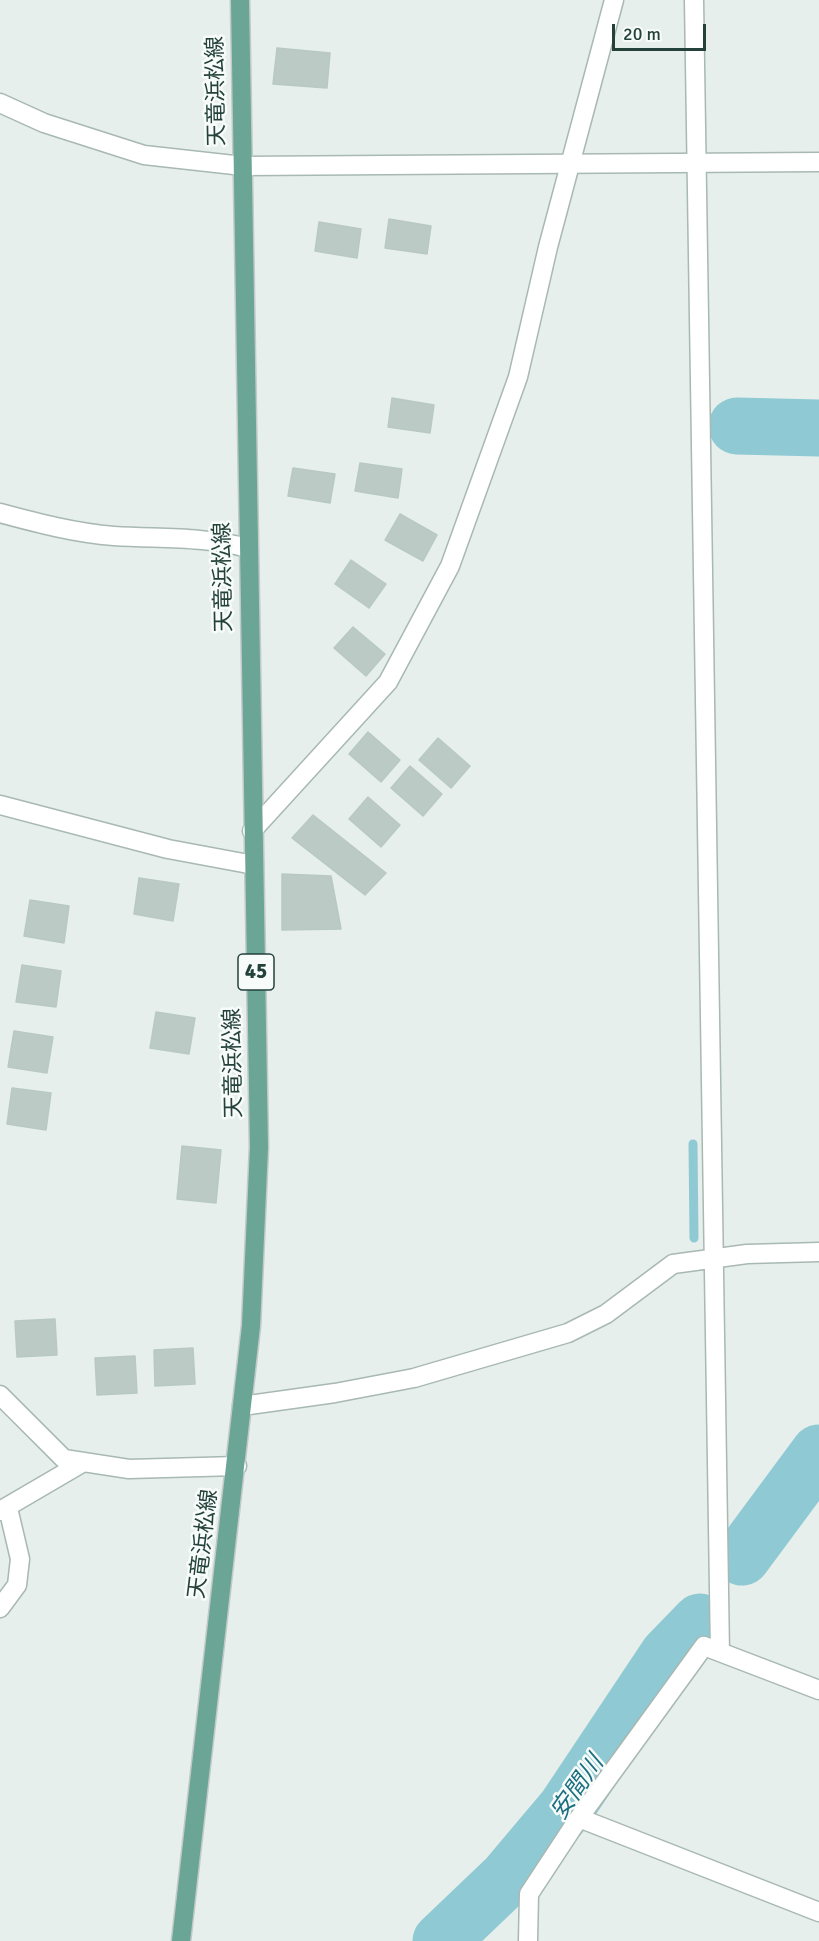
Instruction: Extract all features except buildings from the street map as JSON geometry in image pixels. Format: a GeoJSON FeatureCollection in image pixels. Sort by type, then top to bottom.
{"type":"FeatureCollection","features":[{"type":"Feature","properties":{"kind":"main road","name":"天竜浜松線"},"geometry":{"type":"LineString","coordinates":[[182,1941],[251,1326],[259,1147],[240,0]]}},
{"type":"Feature","properties":{"kind":"street"},"geometry":{"type":"LineString","coordinates":[[252,831],[388,682],[450,566],[518,377],[548,247],[614,0]]}},
{"type":"Feature","properties":{"kind":"street"},"geometry":{"type":"LineString","coordinates":[[694,0],[720,1652]]}},
{"type":"Feature","properties":{"kind":"street"},"geometry":{"type":"LineString","coordinates":[[0,103],[44,123],[144,155],[243,166],[819,162]]}},
{"type":"Feature","properties":{"kind":"street"},"geometry":{"type":"LineString","coordinates":[[0,513],[78,532],[115,536],[176,536],[248,548]]}},
{"type":"Feature","properties":{"kind":"street"},"geometry":{"type":"LineString","coordinates":[[0,805],[168,849],[254,865]]}},
{"type":"Feature","properties":{"kind":"street"},"geometry":{"type":"LineString","coordinates":[[242,1406],[335,1393],[414,1378],[556,1336],[606,1314],[673,1264],[713,1257],[819,1252]]}},
{"type":"Feature","properties":{"kind":"street"},"geometry":{"type":"LineString","coordinates":[[0,1395],[64,1459],[129,1469],[237,1466]]}},
{"type":"Feature","properties":{"kind":"street"},"geometry":{"type":"LineString","coordinates":[[0,1608],[18,1585],[20,1559],[4,1509],[82,1463]]}},
{"type":"Feature","properties":{"kind":"street"},"geometry":{"type":"LineString","coordinates":[[528,1941],[529,1894],[579,1818],[705,1646],[819,1690]]}},
{"type":"Feature","properties":{"kind":"street"},"geometry":{"type":"LineString","coordinates":[[579,1818],[819,1912]]}},
{"type":"Feature","properties":{"kind":"waterway","name":"安間川"},"geometry":{"type":"LineString","coordinates":[[737,426],[819,428]]}},
{"type":"Feature","properties":{"kind":"waterway"},"geometry":{"type":"LineString","coordinates":[[693,1144],[694,1238]]}},
{"type":"Feature","properties":{"kind":"waterway","name":"安間川"},"geometry":{"type":"LineString","coordinates":[[742,1557],[819,1453]]}},
{"type":"Feature","properties":{"kind":"waterway","name":"安間川"},"geometry":{"type":"LineString","coordinates":[[441,1941],[507,1878],[566,1808],[668,1655],[700,1622]]}}]}
